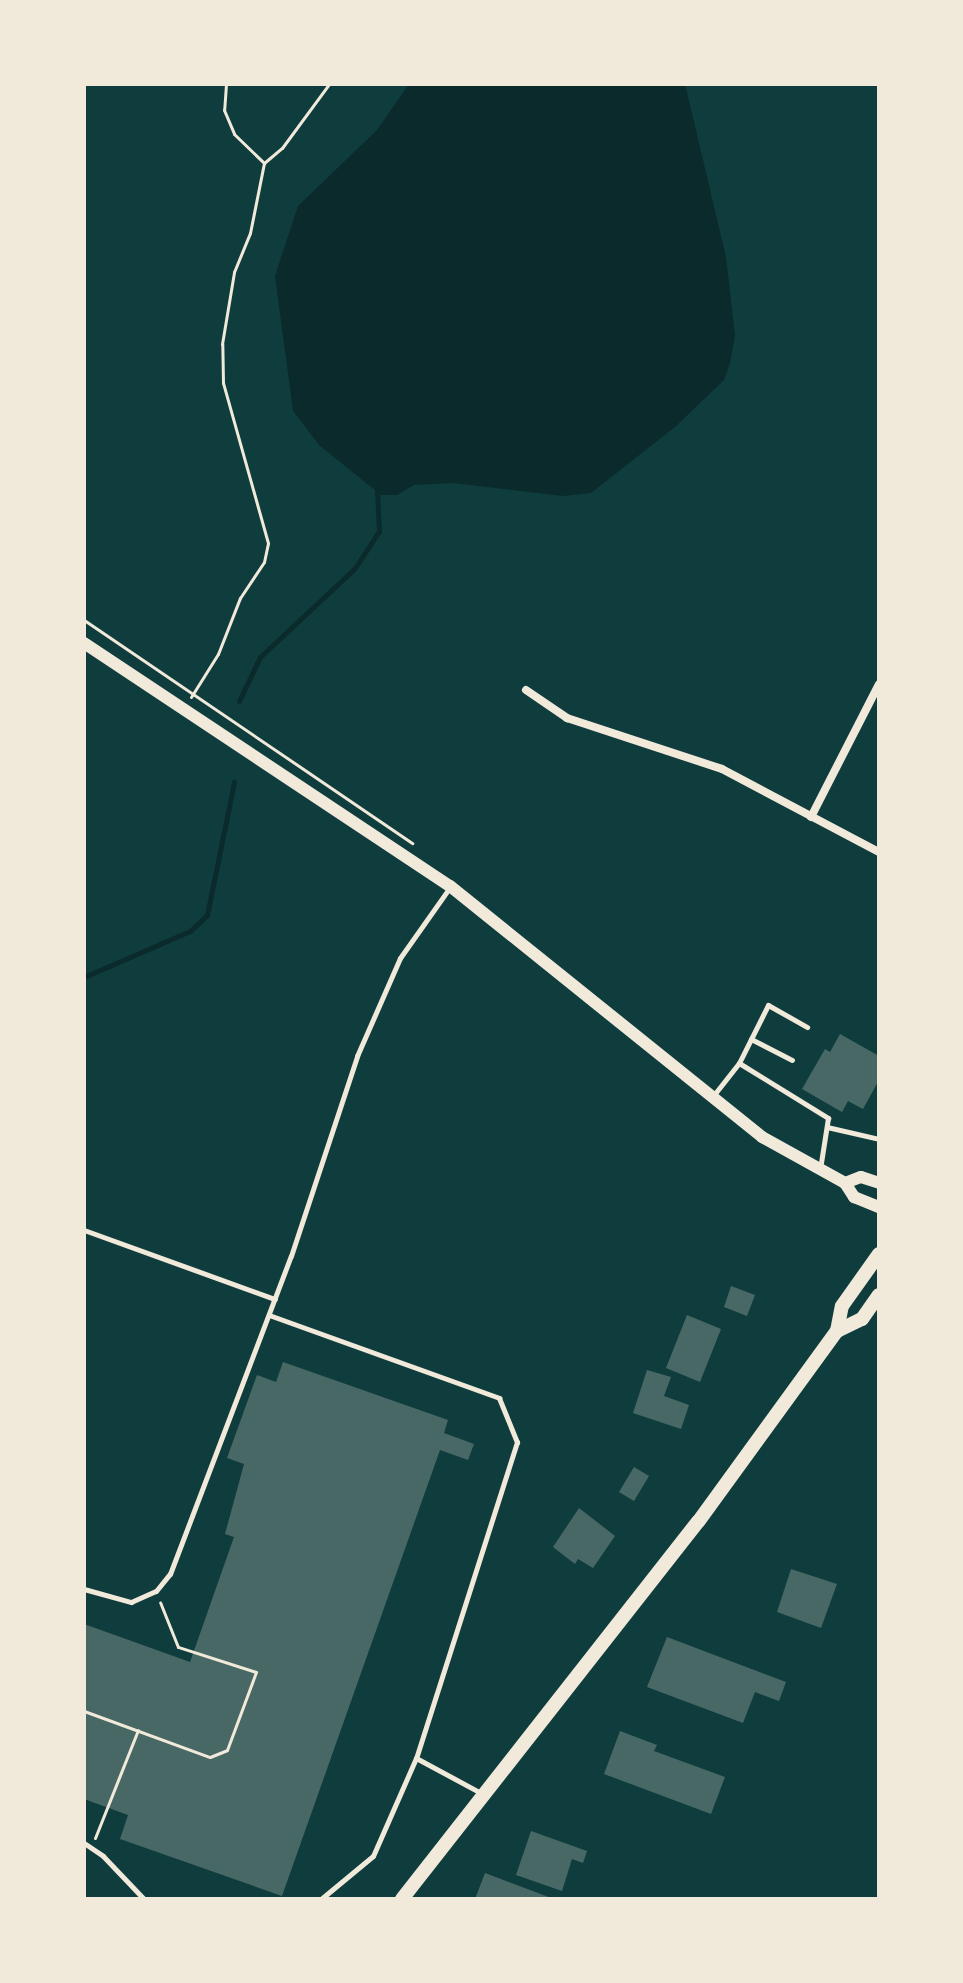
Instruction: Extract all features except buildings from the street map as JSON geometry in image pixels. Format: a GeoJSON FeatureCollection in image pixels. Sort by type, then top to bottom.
{"type":"FeatureCollection","features":[{"type":"Feature","properties":{"kind":"main road"},"geometry":{"type":"LineString","coordinates":[[402,1899],[633,1609],[837,1331],[842,1306],[879,1254]]}},
{"type":"Feature","properties":{"kind":"main road"},"geometry":{"type":"LineString","coordinates":[[837,1331],[862,1319],[879,1295]]}},
{"type":"Feature","properties":{"kind":"street"},"geometry":{"type":"LineString","coordinates":[[84,643],[450,886],[762,1137],[845,1183],[854,1197],[879,1207]]}},
{"type":"Feature","properties":{"kind":"street"},"geometry":{"type":"LineString","coordinates":[[811,817],[879,684]]}},
{"type":"Feature","properties":{"kind":"street"},"geometry":{"type":"LineString","coordinates":[[526,690],[567,718],[722,769],[879,852]]}},
{"type":"Feature","properties":{"kind":"street"},"geometry":{"type":"LineString","coordinates":[[845,1183],[861,1177],[879,1183]]}},
{"type":"Feature","properties":{"kind":"lane"},"geometry":{"type":"LineString","coordinates":[[84,1589],[131,1602],[156,1591],[170,1574],[275,1299],[357,1056],[400,958],[450,886]]}},
{"type":"Feature","properties":{"kind":"lane"},"geometry":{"type":"LineString","coordinates":[[712,1096],[739,1063],[768,1005],[807,1027]]}},
{"type":"Feature","properties":{"kind":"lane"},"geometry":{"type":"LineString","coordinates":[[751,1039],[792,1060]]}},
{"type":"Feature","properties":{"kind":"lane"},"geometry":{"type":"LineString","coordinates":[[739,1063],[828,1118],[820,1171]]}},
{"type":"Feature","properties":{"kind":"lane"},"geometry":{"type":"LineString","coordinates":[[827,1127],[879,1139]]}},
{"type":"Feature","properties":{"kind":"lane"},"geometry":{"type":"LineString","coordinates":[[84,1230],[275,1299]]}},
{"type":"Feature","properties":{"kind":"lane"},"geometry":{"type":"LineString","coordinates":[[269,1315],[499,1398],[517,1442],[416,1758],[373,1856],[321,1899]]}},
{"type":"Feature","properties":{"kind":"lane"},"geometry":{"type":"LineString","coordinates":[[416,1758],[485,1795]]}},
{"type":"Feature","properties":{"kind":"lane"},"geometry":{"type":"LineString","coordinates":[[84,1843],[144,1899]]}},
{"type":"Feature","properties":{"kind":"path"},"geometry":{"type":"LineString","coordinates":[[226,84],[224,110],[234,134],[264,163]]}},
{"type":"Feature","properties":{"kind":"path"},"geometry":{"type":"LineString","coordinates":[[185,708],[218,654],[240,598],[264,562],[268,543],[226,399],[222,344],[234,272],[250,233],[264,163],[282,148],[329,84]]}},
{"type":"Feature","properties":{"kind":"path"},"geometry":{"type":"LineString","coordinates":[[84,620],[195,691],[414,840],[404,854]]}},
{"type":"Feature","properties":{"kind":"path"},"geometry":{"type":"LineString","coordinates":[[84,1711],[210,1757],[227,1750],[256,1672],[178,1647],[156,1591]]}},
{"type":"Feature","properties":{"kind":"path"},"geometry":{"type":"LineString","coordinates":[[91,1847],[138,1730]]}},
{"type":"Feature","properties":{"kind":"water"},"geometry":{"type":"Polygon","coordinates":[[[409,84],[685,84],[726,257],[735,336],[730,363],[724,380],[675,427],[591,493],[563,496],[453,483],[414,485],[397,495],[381,495],[319,445],[293,411],[275,276],[298,206],[377,130],[409,84]]]}},
{"type":"Feature","properties":{"kind":"waterway"},"geometry":{"type":"LineString","coordinates":[[239,701],[260,657],[355,568],[379,531],[377,490]]}},
{"type":"Feature","properties":{"kind":"waterway"},"geometry":{"type":"LineString","coordinates":[[84,977],[190,931],[207,915],[234,782]]}}]}
